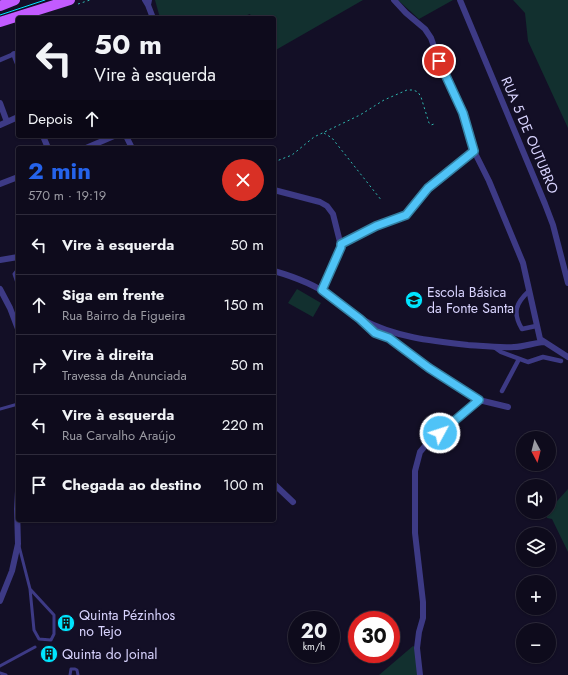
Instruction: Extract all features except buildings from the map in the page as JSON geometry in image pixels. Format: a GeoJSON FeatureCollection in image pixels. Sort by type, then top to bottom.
{"type":"FeatureCollection","features":[{"type":"Feature","properties":{"kind":"main road"},"geometry":{"type":"LineString","coordinates":[[0,6],[15,0]]}},
{"type":"Feature","properties":{"kind":"main road"},"geometry":{"type":"LineString","coordinates":[[19,16],[70,0]]}},
{"type":"Feature","properties":{"kind":"main road"},"geometry":{"type":"LineString","coordinates":[[0,22],[16,17]]}},
{"type":"Feature","properties":{"kind":"street"},"geometry":{"type":"LineString","coordinates":[[394,0],[424,29],[431,38],[446,80],[457,98],[474,151],[489,181],[523,263],[540,339],[568,357]]}},
{"type":"Feature","properties":{"kind":"street","name":"RUA 5 DE OUTUBRO"},"geometry":{"type":"LineString","coordinates":[[460,0],[545,204],[553,225],[568,283]]}},
{"type":"Feature","properties":{"kind":"street"},"geometry":{"type":"LineString","coordinates":[[147,2],[152,16]]}},
{"type":"Feature","properties":{"kind":"street"},"geometry":{"type":"LineString","coordinates":[[0,60],[14,54],[16,59]]}},
{"type":"Feature","properties":{"kind":"street"},"geometry":{"type":"LineString","coordinates":[[0,103],[7,122]]}},
{"type":"Feature","properties":{"kind":"street"},"geometry":{"type":"LineString","coordinates":[[0,125],[16,118]]}},
{"type":"Feature","properties":{"kind":"street"},"geometry":{"type":"LineString","coordinates":[[91,146],[109,138]]}},
{"type":"Feature","properties":{"kind":"street"},"geometry":{"type":"LineString","coordinates":[[341,244],[376,226],[406,215],[428,188],[474,151]]}},
{"type":"Feature","properties":{"kind":"street"},"geometry":{"type":"LineString","coordinates":[[0,184],[16,178]]}},
{"type":"Feature","properties":{"kind":"street"},"geometry":{"type":"LineString","coordinates":[[276,191],[320,202],[327,206],[334,217],[341,247],[322,290]]}},
{"type":"Feature","properties":{"kind":"street"},"geometry":{"type":"LineString","coordinates":[[0,260],[16,257]]}},
{"type":"Feature","properties":{"kind":"street"},"geometry":{"type":"LineString","coordinates":[[276,272],[296,277],[322,290],[360,319],[375,333],[389,338],[429,368],[479,400],[508,408]]}},
{"type":"Feature","properties":{"kind":"street"},"geometry":{"type":"LineString","coordinates":[[0,289],[16,324]]}},
{"type":"Feature","properties":{"kind":"street"},"geometry":{"type":"LineString","coordinates":[[529,291],[516,307],[517,319],[522,329],[536,326]]}},
{"type":"Feature","properties":{"kind":"street"},"geometry":{"type":"LineString","coordinates":[[360,319],[374,326],[415,338],[458,344],[514,347],[544,342]]}},
{"type":"Feature","properties":{"kind":"street"},"geometry":{"type":"LineString","coordinates":[[493,347],[501,352],[528,362],[543,357],[562,361]]}},
{"type":"Feature","properties":{"kind":"street"},"geometry":{"type":"LineString","coordinates":[[502,390],[519,359]]}},
{"type":"Feature","properties":{"kind":"street"},"geometry":{"type":"LineString","coordinates":[[420,675],[417,648],[423,618],[423,602],[415,533],[415,471],[417,460],[420,452],[425,446],[479,400]]}},
{"type":"Feature","properties":{"kind":"street"},"geometry":{"type":"LineString","coordinates":[[276,486],[292,502]]}},
{"type":"Feature","properties":{"kind":"street"},"geometry":{"type":"LineString","coordinates":[[0,601],[12,571],[18,544],[17,522]]}},
{"type":"Feature","properties":{"kind":"lane"},"geometry":{"type":"LineString","coordinates":[[16,270],[14,274],[16,280]]}},
{"type":"Feature","properties":{"kind":"lane"},"geometry":{"type":"LineString","coordinates":[[0,409],[16,405]]}},
{"type":"Feature","properties":{"kind":"lane"},"geometry":{"type":"LineString","coordinates":[[18,544],[30,589],[34,630],[39,639],[51,640],[54,634],[54,615],[30,589]]}},
{"type":"Feature","properties":{"kind":"lane"},"geometry":{"type":"LineString","coordinates":[[0,666],[35,647]]}},
{"type":"Feature","properties":{"kind":"lane"},"geometry":{"type":"LineString","coordinates":[[70,675],[70,669],[75,669],[77,670],[78,675]]}},
{"type":"Feature","properties":{"kind":"lane"},"geometry":{"type":"LineString","coordinates":[[0,673],[6,675]]}},
{"type":"Feature","properties":{"kind":"path"},"geometry":{"type":"LineString","coordinates":[[276,161],[292,155],[300,150],[307,142],[323,133],[384,100],[407,90],[414,90],[418,92],[429,123],[431,125],[434,124]]}},
{"type":"Feature","properties":{"kind":"path"},"geometry":{"type":"LineString","coordinates":[[323,133],[332,138],[382,201]]}},
{"type":"Feature","properties":{"kind":"green space"},"geometry":{"type":"Polygon","coordinates":[[[155,0],[363,0],[276,50],[276,16],[251,16],[250,14],[244,16],[159,16],[155,0]]]}},
{"type":"Feature","properties":{"kind":"green space"},"geometry":{"type":"Polygon","coordinates":[[[398,0],[453,0],[419,19],[398,0]]]}},
{"type":"Feature","properties":{"kind":"green space"},"geometry":{"type":"Polygon","coordinates":[[[513,0],[568,0],[568,128],[528,41],[525,13],[513,0]]]}},
{"type":"Feature","properties":{"kind":"green space"},"geometry":{"type":"Polygon","coordinates":[[[297,289],[321,303],[313,317],[288,303],[297,289]]]}},
{"type":"Feature","properties":{"kind":"green space"},"geometry":{"type":"Polygon","coordinates":[[[568,489],[568,552],[552,519],[556,519],[556,502],[568,489]]]}},
{"type":"Feature","properties":{"kind":"green space"},"geometry":{"type":"Polygon","coordinates":[[[413,646],[417,648],[420,675],[379,675],[393,663],[400,663],[400,657],[413,646]]]}},
{"type":"Feature","properties":{"kind":"tram line"},"geometry":{"type":"LineString","coordinates":[[0,15],[45,0]]}},
{"type":"Feature","properties":{"kind":"place","name":"Escola Básica da Fonte Santa"},"geometry":{"type":"Point","coordinates":[414,300]}},
{"type":"Feature","properties":{"kind":"place","name":"Quinta Pézinhos no Tejo"},"geometry":{"type":"Point","coordinates":[66,623]}},
{"type":"Feature","properties":{"kind":"place","name":"Quinta do Joinal"},"geometry":{"type":"Point","coordinates":[49,654]}},
{"type":"Feature","properties":{"kind":"route"},"geometry":{"type":"LineString","coordinates":[[439,61],[446,80],[457,98],[463,113],[474,151],[428,188],[406,215],[376,226],[341,244],[322,290],[333,297],[375,333],[389,338],[429,368],[479,400],[440,433]]}}]}
